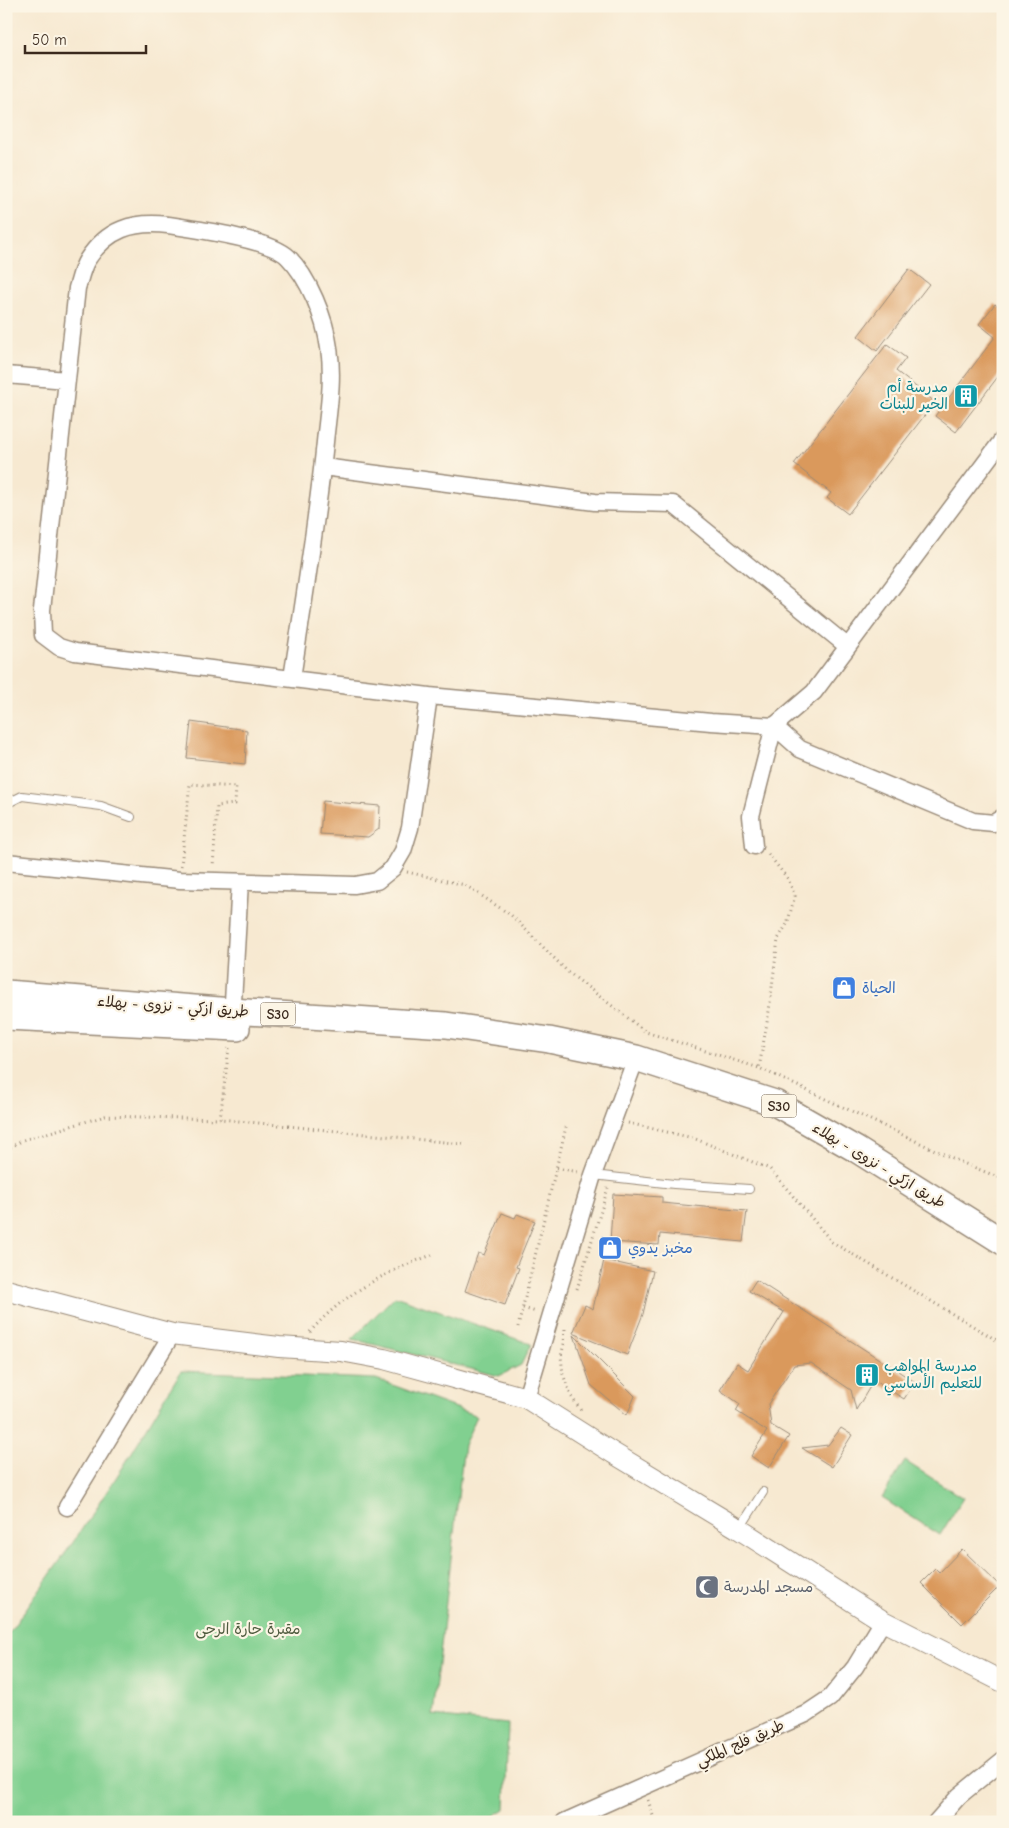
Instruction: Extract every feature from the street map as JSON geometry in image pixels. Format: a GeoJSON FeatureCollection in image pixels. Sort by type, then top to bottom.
{"type":"FeatureCollection","features":[{"type":"Feature","properties":{"kind":"main road","name":"طريق ازكي - نزوى - بهلاء"},"geometry":{"type":"LineString","coordinates":[[6,993],[439,1040],[549,1040],[636,1058],[774,1103],[857,1150],[997,1234]]}},
{"type":"Feature","properties":{"kind":"main road","name":"طريق ازكي - نزوى - بهلاء"},"geometry":{"type":"LineString","coordinates":[[6,1017],[232,1019]]}},
{"type":"Feature","properties":{"kind":"street"},"geometry":{"type":"LineString","coordinates":[[292,678],[323,467],[330,388],[330,348],[322,319],[308,285],[287,256],[258,241],[151,224],[121,228],[99,244],[86,262],[77,288],[42,610],[43,635],[59,647],[75,652],[429,696],[774,726],[800,749],[973,821],[994,823],[1003,817]]}},
{"type":"Feature","properties":{"kind":"street"},"geometry":{"type":"LineString","coordinates":[[6,375],[67,380]]}},
{"type":"Feature","properties":{"kind":"street"},"geometry":{"type":"LineString","coordinates":[[754,846],[751,816],[774,726],[814,692],[1003,439]]}},
{"type":"Feature","properties":{"kind":"street"},"geometry":{"type":"LineString","coordinates":[[323,467],[595,502],[673,504],[847,646]]}},
{"type":"Feature","properties":{"kind":"street"},"geometry":{"type":"LineString","coordinates":[[6,862],[180,880],[355,885],[377,881],[393,868],[403,851],[410,828],[429,696]]}},
{"type":"Feature","properties":{"kind":"street"},"geometry":{"type":"LineString","coordinates":[[232,1019],[240,882]]}},
{"type":"Feature","properties":{"kind":"street"},"geometry":{"type":"LineString","coordinates":[[526,1398],[593,1175],[636,1058]]}},
{"type":"Feature","properties":{"kind":"street"},"geometry":{"type":"LineString","coordinates":[[6,1290],[172,1334],[296,1348],[341,1350],[384,1358],[526,1398],[739,1529],[883,1621],[1003,1682]]}},
{"type":"Feature","properties":{"kind":"street"},"geometry":{"type":"LineString","coordinates":[[67,1507],[172,1334]]}},
{"type":"Feature","properties":{"kind":"street","name":"طريق فلج الملكي"},"geometry":{"type":"LineString","coordinates":[[564,1822],[806,1714],[830,1698],[855,1668],[883,1621]]}},
{"type":"Feature","properties":{"kind":"street"},"geometry":{"type":"LineString","coordinates":[[936,1822],[959,1796],[1003,1760]]}},
{"type":"Feature","properties":{"kind":"lane"},"geometry":{"type":"LineString","coordinates":[[6,804],[22,796],[101,806],[131,817]]}},
{"type":"Feature","properties":{"kind":"lane"},"geometry":{"type":"LineString","coordinates":[[593,1175],[749,1189]]}},
{"type":"Feature","properties":{"kind":"lane"},"geometry":{"type":"LineString","coordinates":[[739,1529],[763,1492]]}},
{"type":"Feature","properties":{"kind":"path"},"geometry":{"type":"LineString","coordinates":[[180,880],[190,784],[236,787],[235,804],[217,806],[212,880]]}},
{"type":"Feature","properties":{"kind":"path"},"geometry":{"type":"LineString","coordinates":[[754,846],[767,853],[788,879],[795,896],[787,924],[778,939],[769,1011],[759,1068]]}},
{"type":"Feature","properties":{"kind":"path"},"geometry":{"type":"LineString","coordinates":[[393,868],[465,885],[504,910],[568,972],[646,1032],[759,1068],[1003,1179]]}},
{"type":"Feature","properties":{"kind":"path"},"geometry":{"type":"LineString","coordinates":[[220,1119],[232,1019]]}},
{"type":"Feature","properties":{"kind":"path"},"geometry":{"type":"LineString","coordinates":[[6,1150],[23,1140],[105,1116],[220,1119],[463,1144]]}},
{"type":"Feature","properties":{"kind":"path"},"geometry":{"type":"LineString","coordinates":[[636,1126],[693,1138],[770,1169],[832,1242],[1003,1344]]}},
{"type":"Feature","properties":{"kind":"path"},"geometry":{"type":"LineString","coordinates":[[518,1327],[566,1127]]}},
{"type":"Feature","properties":{"kind":"path"},"geometry":{"type":"LineString","coordinates":[[557,1168],[593,1175]]}},
{"type":"Feature","properties":{"kind":"path"},"geometry":{"type":"LineString","coordinates":[[576,1291],[612,1178]]}},
{"type":"Feature","properties":{"kind":"path"},"geometry":{"type":"LineString","coordinates":[[296,1348],[322,1320],[358,1290],[382,1275],[408,1263],[435,1254]]}},
{"type":"Feature","properties":{"kind":"path"},"geometry":{"type":"LineString","coordinates":[[565,1327],[561,1356],[563,1374],[571,1396],[584,1415]]}},
{"type":"Feature","properties":{"kind":"path"},"geometry":{"type":"LineString","coordinates":[[643,1786],[655,1822]]}},
{"type":"Feature","properties":{"kind":"green space"},"geometry":{"type":"Polygon","coordinates":[[[395,1296],[531,1344],[521,1365],[499,1376],[352,1339],[395,1296]]]}},
{"type":"Feature","properties":{"kind":"green space","name":"مقبرة حارة الرحى"},"geometry":{"type":"Polygon","coordinates":[[[181,1371],[376,1379],[477,1416],[464,1445],[433,1716],[508,1724],[505,1809],[484,1822],[6,1822],[6,1637],[76,1538],[123,1467],[181,1371]]]}},
{"type":"Feature","properties":{"kind":"green space"},"geometry":{"type":"Polygon","coordinates":[[[905,1461],[963,1498],[940,1535],[882,1498],[905,1461]]]}},
{"type":"Feature","properties":{"kind":"building"},"geometry":{"type":"Polygon","coordinates":[[[909,269],[929,284],[877,351],[858,336],[909,269]]]}},
{"type":"Feature","properties":{"kind":"building"},"geometry":{"type":"Polygon","coordinates":[[[995,304],[1003,310],[1003,370],[956,432],[935,416],[995,337],[979,324],[995,304]]]}},
{"type":"Feature","properties":{"kind":"building"},"geometry":{"type":"Polygon","coordinates":[[[887,344],[906,358],[896,371],[935,402],[848,514],[827,498],[831,493],[794,464],[887,344]]]}},
{"type":"Feature","properties":{"kind":"building"},"geometry":{"type":"Polygon","coordinates":[[[191,722],[247,730],[245,764],[187,758],[191,722]]]}},
{"type":"Feature","properties":{"kind":"building"},"geometry":{"type":"Polygon","coordinates":[[[323,801],[380,806],[379,829],[368,837],[320,834],[323,801]]]}},
{"type":"Feature","properties":{"kind":"building"},"geometry":{"type":"Polygon","coordinates":[[[613,1194],[662,1197],[662,1203],[747,1211],[743,1242],[660,1234],[659,1245],[610,1242],[613,1194]]]}},
{"type":"Feature","properties":{"kind":"building"},"geometry":{"type":"Polygon","coordinates":[[[502,1213],[515,1218],[517,1214],[535,1221],[516,1267],[519,1268],[505,1305],[465,1291],[478,1253],[484,1255],[502,1213]]]}},
{"type":"Feature","properties":{"kind":"building"},"geometry":{"type":"Polygon","coordinates":[[[604,1260],[653,1271],[643,1314],[627,1355],[573,1333],[585,1305],[593,1309],[604,1260]]]}},
{"type":"Feature","properties":{"kind":"building","name":"مدرسة المواهب للتعليم الأساسي"},"geometry":{"type":"Polygon","coordinates":[[[756,1280],[915,1382],[904,1399],[874,1380],[856,1410],[851,1390],[811,1363],[794,1365],[768,1404],[771,1425],[789,1436],[769,1468],[751,1456],[767,1431],[736,1411],[740,1404],[720,1390],[737,1363],[748,1370],[784,1312],[749,1291],[756,1280]]]}},
{"type":"Feature","properties":{"kind":"building"},"geometry":{"type":"Polygon","coordinates":[[[574,1335],[635,1396],[627,1415],[591,1385],[574,1335]]]}},
{"type":"Feature","properties":{"kind":"building"},"geometry":{"type":"Polygon","coordinates":[[[841,1428],[852,1435],[832,1467],[802,1448],[828,1445],[841,1428]]]}},
{"type":"Feature","properties":{"kind":"building"},"geometry":{"type":"Polygon","coordinates":[[[962,1549],[1000,1586],[962,1624],[921,1583],[935,1569],[939,1573],[962,1549]]]}},
{"type":"Feature","properties":{"kind":"place","name":"مدرسة أم الخير للبنات"},"geometry":{"type":"Point","coordinates":[966,396]}},
{"type":"Feature","properties":{"kind":"place","name":"الحياة"},"geometry":{"type":"Point","coordinates":[844,988]}},
{"type":"Feature","properties":{"kind":"place","name":"مخبز يدوي"},"geometry":{"type":"Point","coordinates":[610,1248]}},
{"type":"Feature","properties":{"kind":"place","name":"مدرسة المواهب للتعليم الأساسي"},"geometry":{"type":"Point","coordinates":[867,1375]}},
{"type":"Feature","properties":{"kind":"place","name":"مسجد المدرسة"},"geometry":{"type":"Point","coordinates":[707,1587]}}]}
